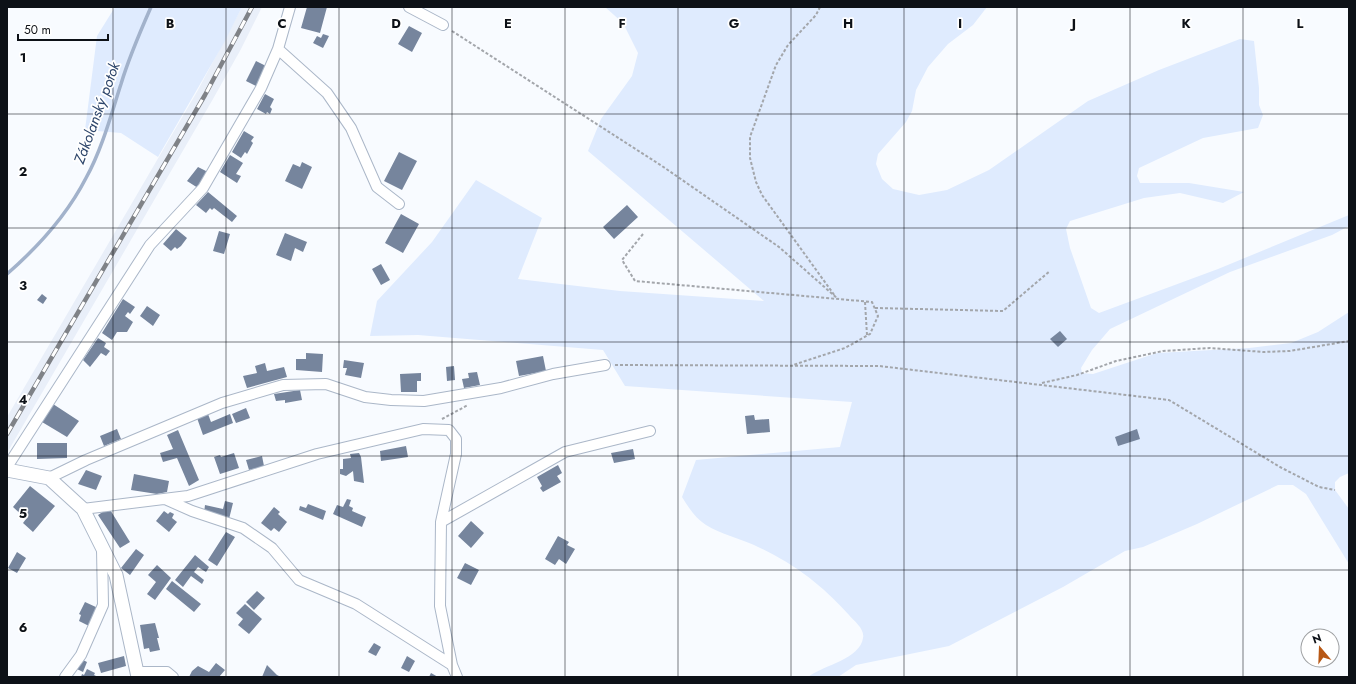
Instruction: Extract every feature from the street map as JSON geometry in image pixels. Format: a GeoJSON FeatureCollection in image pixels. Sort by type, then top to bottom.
{"type":"FeatureCollection","features":[{"type":"Feature","properties":{"kind":"street"},"geometry":{"type":"LineString","coordinates":[[7,467],[150,245],[203,188],[261,88],[278,49],[290,7]]}},
{"type":"Feature","properties":{"kind":"street"},"geometry":{"type":"LineString","coordinates":[[409,7],[443,25]]}},
{"type":"Feature","properties":{"kind":"street"},"geometry":{"type":"LineString","coordinates":[[278,49],[327,93],[351,128],[377,187],[399,204]]}},
{"type":"Feature","properties":{"kind":"street"},"geometry":{"type":"LineString","coordinates":[[49,478],[86,460],[222,403],[283,385],[326,384],[365,397],[391,400],[424,401],[501,388],[553,374],[605,365]]}},
{"type":"Feature","properties":{"kind":"street"},"geometry":{"type":"LineString","coordinates":[[83,509],[188,496],[317,454],[423,429],[449,430],[456,439],[456,454],[441,522],[440,606],[452,665],[458,677]]}},
{"type":"Feature","properties":{"kind":"street"},"geometry":{"type":"LineString","coordinates":[[441,522],[565,452],[650,431]]}},
{"type":"Feature","properties":{"kind":"street"},"geometry":{"type":"LineString","coordinates":[[7,470],[49,478],[83,509],[116,574],[138,675],[167,672],[174,677]]}},
{"type":"Feature","properties":{"kind":"street"},"geometry":{"type":"LineString","coordinates":[[165,499],[192,512],[242,528],[272,548],[299,580],[356,604],[452,665]]}},
{"type":"Feature","properties":{"kind":"street"},"geometry":{"type":"LineString","coordinates":[[65,677],[81,655],[103,605],[102,547]]}},
{"type":"Feature","properties":{"kind":"path"},"geometry":{"type":"LineString","coordinates":[[820,7],[816,15],[788,45],[776,65],[750,137],[750,158],[756,182],[762,195],[838,299]]}},
{"type":"Feature","properties":{"kind":"path"},"geometry":{"type":"LineString","coordinates":[[443,25],[662,166],[779,247],[838,299]]}},
{"type":"Feature","properties":{"kind":"path"},"geometry":{"type":"LineString","coordinates":[[643,234],[622,260],[636,281],[872,302],[878,316],[870,334],[845,348],[790,366]]}},
{"type":"Feature","properties":{"kind":"path"},"geometry":{"type":"LineString","coordinates":[[875,308],[1004,311],[1050,271]]}},
{"type":"Feature","properties":{"kind":"path"},"geometry":{"type":"LineString","coordinates":[[865,302],[867,335]]}},
{"type":"Feature","properties":{"kind":"path"},"geometry":{"type":"LineString","coordinates":[[1041,384],[1077,375],[1116,361],[1163,351],[1210,348],[1264,352],[1290,352],[1349,341]]}},
{"type":"Feature","properties":{"kind":"path"},"geometry":{"type":"LineString","coordinates":[[605,365],[879,366],[1169,400],[1280,467],[1319,487],[1335,490]]}},
{"type":"Feature","properties":{"kind":"path"},"geometry":{"type":"LineString","coordinates":[[423,429],[473,403]]}},
{"type":"Feature","properties":{"kind":"shaded area"},"geometry":{"type":"Polygon","coordinates":[[[115,7],[242,7],[225,41],[158,157],[121,133],[85,130],[97,36],[115,7]]]}},
{"type":"Feature","properties":{"kind":"shaded area"},"geometry":{"type":"Polygon","coordinates":[[[242,7],[262,7],[241,49],[213,99],[7,453],[7,417],[198,90],[242,7]]]}},
{"type":"Feature","properties":{"kind":"shaded area"},"geometry":{"type":"Polygon","coordinates":[[[605,7],[987,7],[973,25],[948,44],[928,67],[916,90],[912,111],[906,122],[878,154],[876,164],[882,179],[893,189],[919,195],[947,190],[989,170],[1088,101],[1159,70],[1240,39],[1254,41],[1259,88],[1259,105],[1263,115],[1258,128],[1203,138],[1139,168],[1137,176],[1140,183],[1189,183],[1244,192],[1223,203],[1180,193],[1144,198],[1070,221],[1066,229],[1070,248],[1091,308],[1099,313],[1218,269],[1349,215],[1349,226],[1332,235],[1230,272],[1110,329],[1092,350],[1081,368],[1082,373],[1093,374],[1157,353],[1249,348],[1291,343],[1318,332],[1349,312],[1349,473],[1340,477],[1335,482],[1335,490],[1349,509],[1349,564],[1306,494],[1293,485],[1278,485],[1197,524],[1143,547],[1125,551],[1063,587],[949,646],[856,665],[838,677],[808,677],[840,661],[855,651],[863,638],[861,628],[827,593],[805,575],[768,552],[706,525],[695,516],[682,497],[696,460],[840,447],[852,402],[625,386],[603,350],[418,335],[370,336],[377,301],[432,242],[476,180],[542,218],[518,279],[620,291],[764,301],[588,151],[601,119],[632,76],[638,53],[623,23],[605,7]]]}},
{"type":"Feature","properties":{"kind":"building"},"geometry":{"type":"Polygon","coordinates":[[[307,7],[327,7],[320,33],[301,28],[307,7]]]}},
{"type":"Feature","properties":{"kind":"building"},"geometry":{"type":"Polygon","coordinates":[[[409,26],[422,33],[412,52],[398,44],[409,26]]]}},
{"type":"Feature","properties":{"kind":"building"},"geometry":{"type":"Polygon","coordinates":[[[323,34],[329,36],[323,48],[313,43],[317,36],[321,38],[323,34]]]}},
{"type":"Feature","properties":{"kind":"building"},"geometry":{"type":"Polygon","coordinates":[[[256,61],[266,66],[256,86],[246,81],[256,61]]]}},
{"type":"Feature","properties":{"kind":"building"},"geometry":{"type":"Polygon","coordinates":[[[265,94],[274,99],[270,107],[272,109],[270,114],[267,112],[266,114],[257,109],[265,94]]]}},
{"type":"Feature","properties":{"kind":"building"},"geometry":{"type":"Polygon","coordinates":[[[244,131],[254,137],[251,141],[253,143],[247,154],[245,152],[241,158],[232,152],[244,131]]]}},
{"type":"Feature","properties":{"kind":"building"},"geometry":{"type":"Polygon","coordinates":[[[399,152],[417,161],[402,190],[384,181],[399,152]]]}},
{"type":"Feature","properties":{"kind":"building"},"geometry":{"type":"Polygon","coordinates":[[[230,155],[243,163],[236,174],[241,176],[237,183],[220,172],[230,155]]]}},
{"type":"Feature","properties":{"kind":"building"},"geometry":{"type":"Polygon","coordinates":[[[302,162],[312,167],[302,189],[285,181],[293,164],[300,167],[302,162]]]}},
{"type":"Feature","properties":{"kind":"building"},"geometry":{"type":"Polygon","coordinates":[[[198,167],[208,172],[198,188],[187,181],[198,167]]]}},
{"type":"Feature","properties":{"kind":"building"},"geometry":{"type":"Polygon","coordinates":[[[208,192],[237,216],[232,222],[214,208],[212,210],[210,208],[206,213],[196,205],[208,192]]]}},
{"type":"Feature","properties":{"kind":"building"},"geometry":{"type":"Polygon","coordinates":[[[627,205],[638,217],[614,239],[603,227],[627,205]]]}},
{"type":"Feature","properties":{"kind":"building"},"geometry":{"type":"Polygon","coordinates":[[[401,214],[419,224],[403,253],[385,243],[401,214]]]}},
{"type":"Feature","properties":{"kind":"building"},"geometry":{"type":"Polygon","coordinates":[[[176,229],[187,238],[181,246],[177,249],[175,247],[171,251],[163,244],[176,229]]]}},
{"type":"Feature","properties":{"kind":"building"},"geometry":{"type":"Polygon","coordinates":[[[219,231],[230,234],[224,254],[213,251],[219,231]]]}},
{"type":"Feature","properties":{"kind":"building"},"geometry":{"type":"Polygon","coordinates":[[[285,233],[307,242],[303,252],[295,248],[291,261],[276,255],[285,233]]]}},
{"type":"Feature","properties":{"kind":"building"},"geometry":{"type":"Polygon","coordinates":[[[381,264],[390,280],[381,285],[372,269],[381,264]]]}},
{"type":"Feature","properties":{"kind":"building"},"geometry":{"type":"Polygon","coordinates":[[[42,294],[47,298],[43,304],[37,300],[42,294]]]}},
{"type":"Feature","properties":{"kind":"building"},"geometry":{"type":"Polygon","coordinates":[[[123,299],[135,307],[130,314],[128,312],[125,316],[133,322],[127,332],[117,332],[112,340],[102,333],[123,299]]]}},
{"type":"Feature","properties":{"kind":"building"},"geometry":{"type":"Polygon","coordinates":[[[147,306],[160,315],[153,326],[140,316],[147,306]]]}},
{"type":"Feature","properties":{"kind":"building"},"geometry":{"type":"Polygon","coordinates":[[[1060,331],[1067,339],[1058,347],[1050,339],[1060,331]]]}},
{"type":"Feature","properties":{"kind":"building"},"geometry":{"type":"Polygon","coordinates":[[[98,338],[106,343],[104,347],[110,351],[106,356],[101,353],[90,367],[83,360],[98,338]]]}},
{"type":"Feature","properties":{"kind":"building"},"geometry":{"type":"Polygon","coordinates":[[[306,353],[323,354],[322,372],[296,370],[296,359],[306,359],[306,353]]]}},
{"type":"Feature","properties":{"kind":"building"},"geometry":{"type":"Polygon","coordinates":[[[543,356],[546,371],[519,376],[516,361],[543,356]]]}},
{"type":"Feature","properties":{"kind":"building"},"geometry":{"type":"Polygon","coordinates":[[[344,360],[364,363],[361,378],[345,375],[347,368],[343,368],[344,360]]]}},
{"type":"Feature","properties":{"kind":"building"},"geometry":{"type":"Polygon","coordinates":[[[265,363],[267,371],[284,367],[287,377],[247,388],[243,376],[257,373],[255,366],[265,363]]]}},
{"type":"Feature","properties":{"kind":"building"},"geometry":{"type":"Polygon","coordinates":[[[454,366],[455,380],[447,381],[446,367],[454,366]]]}},
{"type":"Feature","properties":{"kind":"building"},"geometry":{"type":"Polygon","coordinates":[[[477,372],[480,385],[464,388],[462,379],[469,378],[468,373],[477,372]]]}},
{"type":"Feature","properties":{"kind":"building"},"geometry":{"type":"Polygon","coordinates":[[[421,373],[421,381],[417,381],[417,392],[401,392],[400,374],[421,373]]]}},
{"type":"Feature","properties":{"kind":"building"},"geometry":{"type":"Polygon","coordinates":[[[300,390],[302,400],[285,403],[285,400],[276,401],[274,394],[300,390]]]}},
{"type":"Feature","properties":{"kind":"building"},"geometry":{"type":"Polygon","coordinates":[[[53,404],[79,421],[67,437],[42,422],[53,404]]]}},
{"type":"Feature","properties":{"kind":"building"},"geometry":{"type":"Polygon","coordinates":[[[246,408],[250,418],[236,423],[232,414],[246,408]]]}},
{"type":"Feature","properties":{"kind":"building"},"geometry":{"type":"Polygon","coordinates":[[[208,414],[211,422],[230,414],[233,423],[203,435],[197,418],[208,414]]]}},
{"type":"Feature","properties":{"kind":"building"},"geometry":{"type":"Polygon","coordinates":[[[754,415],[755,420],[769,419],[770,432],[747,434],[745,416],[754,415]]]}},
{"type":"Feature","properties":{"kind":"building"},"geometry":{"type":"Polygon","coordinates":[[[117,429],[121,439],[104,446],[100,436],[117,429]]]}},
{"type":"Feature","properties":{"kind":"building"},"geometry":{"type":"Polygon","coordinates":[[[1137,429],[1140,439],[1118,446],[1115,437],[1137,429]]]}},
{"type":"Feature","properties":{"kind":"building"},"geometry":{"type":"Polygon","coordinates":[[[178,430],[199,480],[189,486],[177,458],[163,462],[160,453],[173,449],[167,435],[178,430]]]}},
{"type":"Feature","properties":{"kind":"building"},"geometry":{"type":"Polygon","coordinates":[[[37,443],[67,443],[67,458],[37,459],[37,443]]]}},
{"type":"Feature","properties":{"kind":"building"},"geometry":{"type":"Polygon","coordinates":[[[406,446],[408,457],[381,461],[380,451],[406,446]]]}},
{"type":"Feature","properties":{"kind":"building"},"geometry":{"type":"Polygon","coordinates":[[[633,449],[635,459],[614,463],[611,453],[633,449]]]}},
{"type":"Feature","properties":{"kind":"building"},"geometry":{"type":"Polygon","coordinates":[[[234,453],[239,468],[220,474],[214,457],[220,455],[221,457],[234,453]]]}},
{"type":"Feature","properties":{"kind":"building"},"geometry":{"type":"Polygon","coordinates":[[[359,453],[361,457],[364,483],[354,481],[353,471],[346,476],[340,474],[340,469],[343,469],[343,459],[351,458],[350,454],[359,453]]]}},
{"type":"Feature","properties":{"kind":"building"},"geometry":{"type":"Polygon","coordinates":[[[262,456],[264,466],[249,470],[246,460],[262,456]]]}},
{"type":"Feature","properties":{"kind":"building"},"geometry":{"type":"Polygon","coordinates":[[[558,465],[562,473],[557,476],[561,482],[543,492],[540,488],[542,486],[537,477],[558,465]]]}},
{"type":"Feature","properties":{"kind":"building"},"geometry":{"type":"Polygon","coordinates":[[[86,470],[102,476],[96,490],[78,484],[86,470]]]}},
{"type":"Feature","properties":{"kind":"building"},"geometry":{"type":"Polygon","coordinates":[[[134,474],[169,481],[167,492],[157,494],[131,490],[134,474]]]}},
{"type":"Feature","properties":{"kind":"building"},"geometry":{"type":"Polygon","coordinates":[[[30,486],[55,506],[33,532],[23,523],[26,519],[13,507],[30,486]]]}},
{"type":"Feature","properties":{"kind":"building"},"geometry":{"type":"Polygon","coordinates":[[[347,499],[351,500],[349,506],[353,508],[352,511],[366,517],[362,527],[333,514],[337,505],[343,507],[347,499]]]}},
{"type":"Feature","properties":{"kind":"building"},"geometry":{"type":"Polygon","coordinates":[[[225,501],[233,503],[229,519],[204,513],[205,505],[223,509],[225,501]]]}},
{"type":"Feature","properties":{"kind":"building"},"geometry":{"type":"Polygon","coordinates":[[[308,504],[326,511],[323,520],[299,510],[300,506],[306,508],[308,504]]]}},
{"type":"Feature","properties":{"kind":"building"},"geometry":{"type":"Polygon","coordinates":[[[274,507],[280,512],[278,514],[287,522],[279,532],[274,528],[271,531],[261,523],[274,507]]]}},
{"type":"Feature","properties":{"kind":"building"},"geometry":{"type":"Polygon","coordinates":[[[109,508],[130,542],[120,548],[98,515],[109,508]]]}},
{"type":"Feature","properties":{"kind":"building"},"geometry":{"type":"Polygon","coordinates":[[[164,511],[168,514],[170,512],[174,514],[172,518],[177,522],[169,532],[156,521],[164,511]]]}},
{"type":"Feature","properties":{"kind":"building"},"geometry":{"type":"Polygon","coordinates":[[[471,521],[484,533],[471,548],[458,536],[471,521]]]}},
{"type":"Feature","properties":{"kind":"building"},"geometry":{"type":"Polygon","coordinates":[[[226,532],[235,537],[217,566],[208,560],[226,532]]]}},
{"type":"Feature","properties":{"kind":"building"},"geometry":{"type":"Polygon","coordinates":[[[558,536],[569,542],[567,545],[575,549],[566,564],[559,559],[555,565],[545,559],[558,536]]]}},
{"type":"Feature","properties":{"kind":"building"},"geometry":{"type":"Polygon","coordinates":[[[136,549],[144,555],[130,575],[121,568],[136,549]]]}},
{"type":"Feature","properties":{"kind":"building"},"geometry":{"type":"Polygon","coordinates":[[[17,552],[26,558],[17,573],[8,568],[17,552]]]}},
{"type":"Feature","properties":{"kind":"building"},"geometry":{"type":"Polygon","coordinates":[[[195,555],[209,567],[206,572],[198,567],[194,572],[204,580],[202,584],[191,576],[183,587],[175,580],[195,555]]]}},
{"type":"Feature","properties":{"kind":"building"},"geometry":{"type":"Polygon","coordinates":[[[465,563],[479,570],[471,585],[457,578],[465,563]]]}},
{"type":"Feature","properties":{"kind":"building"},"geometry":{"type":"Polygon","coordinates":[[[157,565],[171,578],[155,600],[147,594],[156,582],[148,575],[157,565]]]}},
{"type":"Feature","properties":{"kind":"building"},"geometry":{"type":"Polygon","coordinates":[[[172,581],[201,604],[194,612],[166,589],[172,581]]]}},
{"type":"Feature","properties":{"kind":"building"},"geometry":{"type":"Polygon","coordinates":[[[257,591],[265,598],[254,610],[246,602],[257,591]]]}},
{"type":"Feature","properties":{"kind":"building"},"geometry":{"type":"Polygon","coordinates":[[[85,602],[98,608],[89,626],[79,621],[81,615],[79,614],[85,602]]]}},
{"type":"Feature","properties":{"kind":"building"},"geometry":{"type":"Polygon","coordinates":[[[245,604],[262,619],[249,634],[238,625],[243,619],[236,613],[245,604]]]}},
{"type":"Feature","properties":{"kind":"building"},"geometry":{"type":"Polygon","coordinates":[[[155,623],[159,638],[157,638],[160,650],[150,652],[149,648],[144,649],[140,625],[155,623]]]}},
{"type":"Feature","properties":{"kind":"building"},"geometry":{"type":"Polygon","coordinates":[[[374,643],[381,647],[376,656],[368,652],[374,643]]]}},
{"type":"Feature","properties":{"kind":"building"},"geometry":{"type":"Polygon","coordinates":[[[124,656],[126,666],[101,673],[98,663],[124,656]]]}},
{"type":"Feature","properties":{"kind":"building"},"geometry":{"type":"Polygon","coordinates":[[[407,656],[415,661],[409,672],[401,668],[407,656]]]}},
{"type":"Feature","properties":{"kind":"building"},"geometry":{"type":"Polygon","coordinates":[[[81,659],[87,662],[83,672],[77,669],[81,659]]]}},
{"type":"Feature","properties":{"kind":"building"},"geometry":{"type":"Polygon","coordinates":[[[216,663],[225,670],[219,677],[189,677],[192,671],[198,666],[209,672],[216,663]]]}},
{"type":"Feature","properties":{"kind":"building"},"geometry":{"type":"Polygon","coordinates":[[[267,665],[277,675],[281,677],[262,677],[267,665]]]}},
{"type":"Feature","properties":{"kind":"building"},"geometry":{"type":"Polygon","coordinates":[[[87,669],[95,673],[94,675],[98,677],[81,677],[87,669]]]}},
{"type":"Feature","properties":{"kind":"building"},"geometry":{"type":"Polygon","coordinates":[[[431,673],[438,677],[429,677],[431,673]]]}},
{"type":"Feature","properties":{"kind":"waterway","name":"Zákolanský potok"},"geometry":{"type":"LineString","coordinates":[[7,274],[41,242],[61,218],[92,167],[110,120],[128,64],[151,7]]}},
{"type":"Feature","properties":{"kind":"railway"},"geometry":{"type":"LineString","coordinates":[[7,434],[205,95],[252,7]]}}]}
